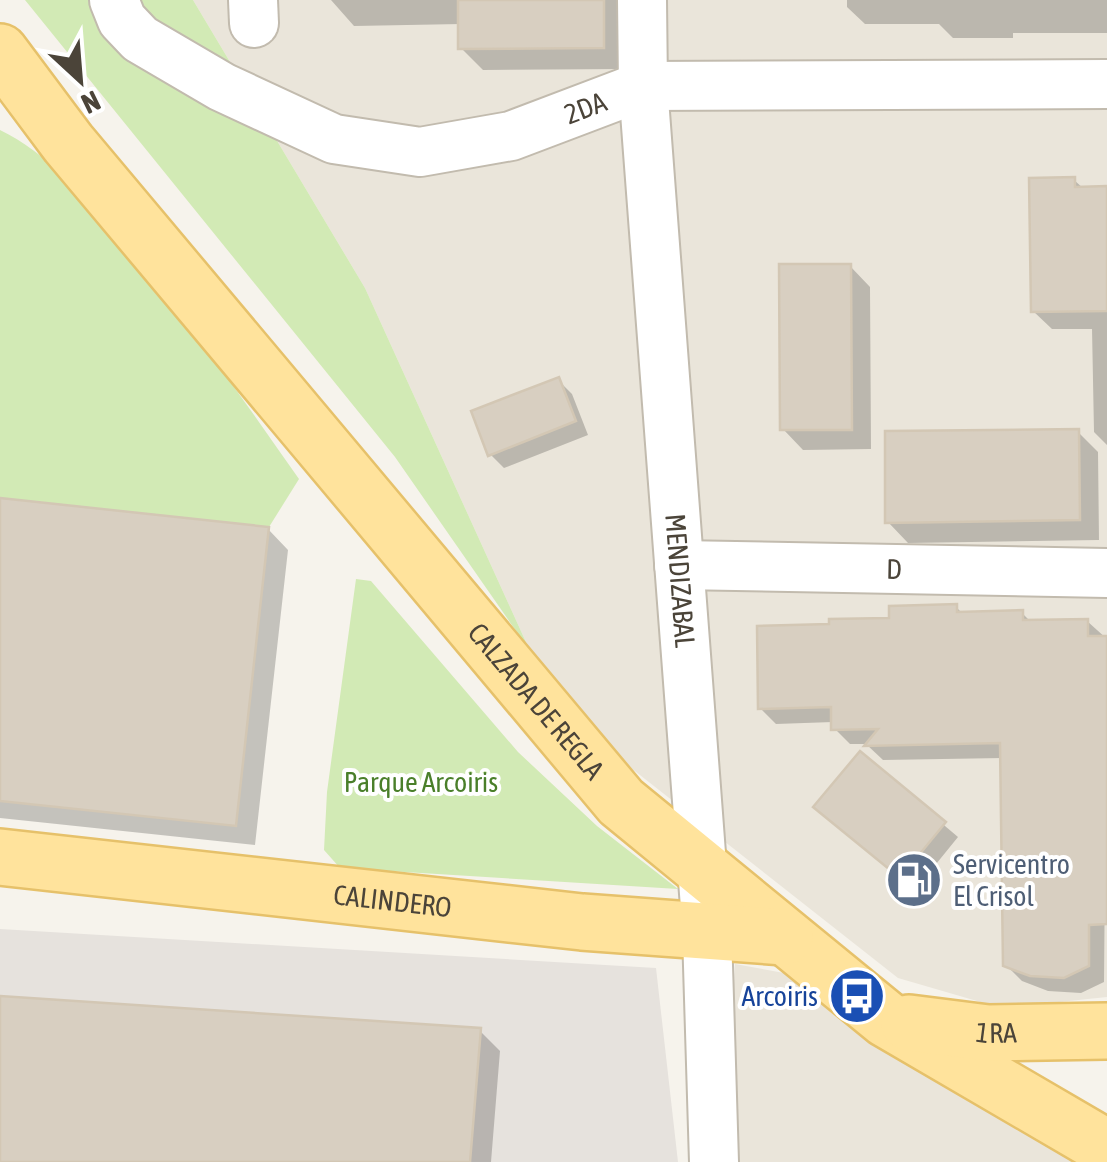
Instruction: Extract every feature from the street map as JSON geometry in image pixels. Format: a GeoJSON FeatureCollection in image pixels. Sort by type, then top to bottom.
{"type":"FeatureCollection","features":[{"type":"Feature","properties":{"kind":"main road","name":"CALZADA DE REGLA"},"geometry":{"type":"LineString","coordinates":[[0,52],[68,144],[621,802],[886,1020],[1107,1148]]}},
{"type":"Feature","properties":{"kind":"main road"},"geometry":{"type":"LineString","coordinates":[[0,105],[68,144]]}},
{"type":"Feature","properties":{"kind":"main road","name":"CALINDERO"},"geometry":{"type":"LineString","coordinates":[[0,856],[582,922],[785,937]]}},
{"type":"Feature","properties":{"kind":"main road","name":"1RA"},"geometry":{"type":"LineString","coordinates":[[886,1020],[988,1033],[1107,1031]]}},
{"type":"Feature","properties":{"kind":"street","name":"2DA"},"geometry":{"type":"LineString","coordinates":[[114,0],[122,20],[140,39],[222,87],[334,139],[420,152],[511,136],[643,86],[1107,84]]}},
{"type":"Feature","properties":{"kind":"street","name":"MENDIZABAL"},"geometry":{"type":"LineString","coordinates":[[642,0],[643,86],[706,933],[714,1162]]}},
{"type":"Feature","properties":{"kind":"street","name":"D"},"geometry":{"type":"LineString","coordinates":[[679,565],[1107,573]]}},
{"type":"Feature","properties":{"kind":"shaded area"},"geometry":{"type":"Polygon","coordinates":[[[193,0],[1107,0],[1107,997],[1001,1008],[898,978],[631,768],[530,651],[365,288],[193,0]]]}},
{"type":"Feature","properties":{"kind":"shaded area"},"geometry":{"type":"Polygon","coordinates":[[[0,929],[656,968],[678,1162],[0,1162],[0,929]]]}},
{"type":"Feature","properties":{"kind":"shaded area"},"geometry":{"type":"Polygon","coordinates":[[[735,964],[784,973],[911,1065],[1076,1162],[724,1162],[735,964]]]}},
{"type":"Feature","properties":{"kind":"green space"},"geometry":{"type":"Polygon","coordinates":[[[25,0],[193,0],[365,288],[530,651],[395,457],[25,0]]]}},
{"type":"Feature","properties":{"kind":"green space"},"geometry":{"type":"Polygon","coordinates":[[[0,130],[48,162],[101,217],[187,322],[299,479],[269,527],[0,498],[0,130]]]}},
{"type":"Feature","properties":{"kind":"green space","name":"Parque Arcoiris"},"geometry":{"type":"Polygon","coordinates":[[[356,579],[371,581],[518,752],[597,826],[678,889],[340,868],[324,850],[327,792],[356,579]]]}},
{"type":"Feature","properties":{"kind":"building"},"geometry":{"type":"Polygon","coordinates":[[[458,0],[604,0],[604,48],[458,49],[458,0]]]}},
{"type":"Feature","properties":{"kind":"building"},"geometry":{"type":"Polygon","coordinates":[[[1075,177],[1075,187],[1107,186],[1107,311],[1031,312],[1029,178],[1075,177]]]}},
{"type":"Feature","properties":{"kind":"building"},"geometry":{"type":"Polygon","coordinates":[[[779,264],[851,264],[852,430],[780,430],[779,264]]]}},
{"type":"Feature","properties":{"kind":"building"},"geometry":{"type":"Polygon","coordinates":[[[559,377],[576,421],[488,456],[471,411],[559,377]]]}},
{"type":"Feature","properties":{"kind":"building"},"geometry":{"type":"Polygon","coordinates":[[[1079,429],[1080,520],[885,523],[885,431],[1079,429]]]}},
{"type":"Feature","properties":{"kind":"building"},"geometry":{"type":"Polygon","coordinates":[[[0,498],[269,527],[236,826],[0,801],[0,498]]]}},
{"type":"Feature","properties":{"kind":"building"},"geometry":{"type":"Polygon","coordinates":[[[957,604],[957,612],[1023,610],[1023,620],[1088,619],[1088,636],[1107,636],[1107,924],[1089,925],[1089,966],[1064,978],[1030,976],[1003,966],[1000,743],[864,746],[878,729],[831,730],[831,707],[758,709],[757,626],[889,618],[889,606],[957,604]]]}},
{"type":"Feature","properties":{"kind":"building"},"geometry":{"type":"Polygon","coordinates":[[[860,751],[946,822],[900,878],[813,807],[860,751]]]}},
{"type":"Feature","properties":{"kind":"building"},"geometry":{"type":"Polygon","coordinates":[[[0,996],[481,1028],[470,1162],[0,1162],[0,996]]]}},
{"type":"Feature","properties":{"kind":"place","name":"Servicentro El Crisol"},"geometry":{"type":"Point","coordinates":[914,880]}},
{"type":"Feature","properties":{"kind":"place","name":"Arcoiris"},"geometry":{"type":"Point","coordinates":[857,996]}}]}
